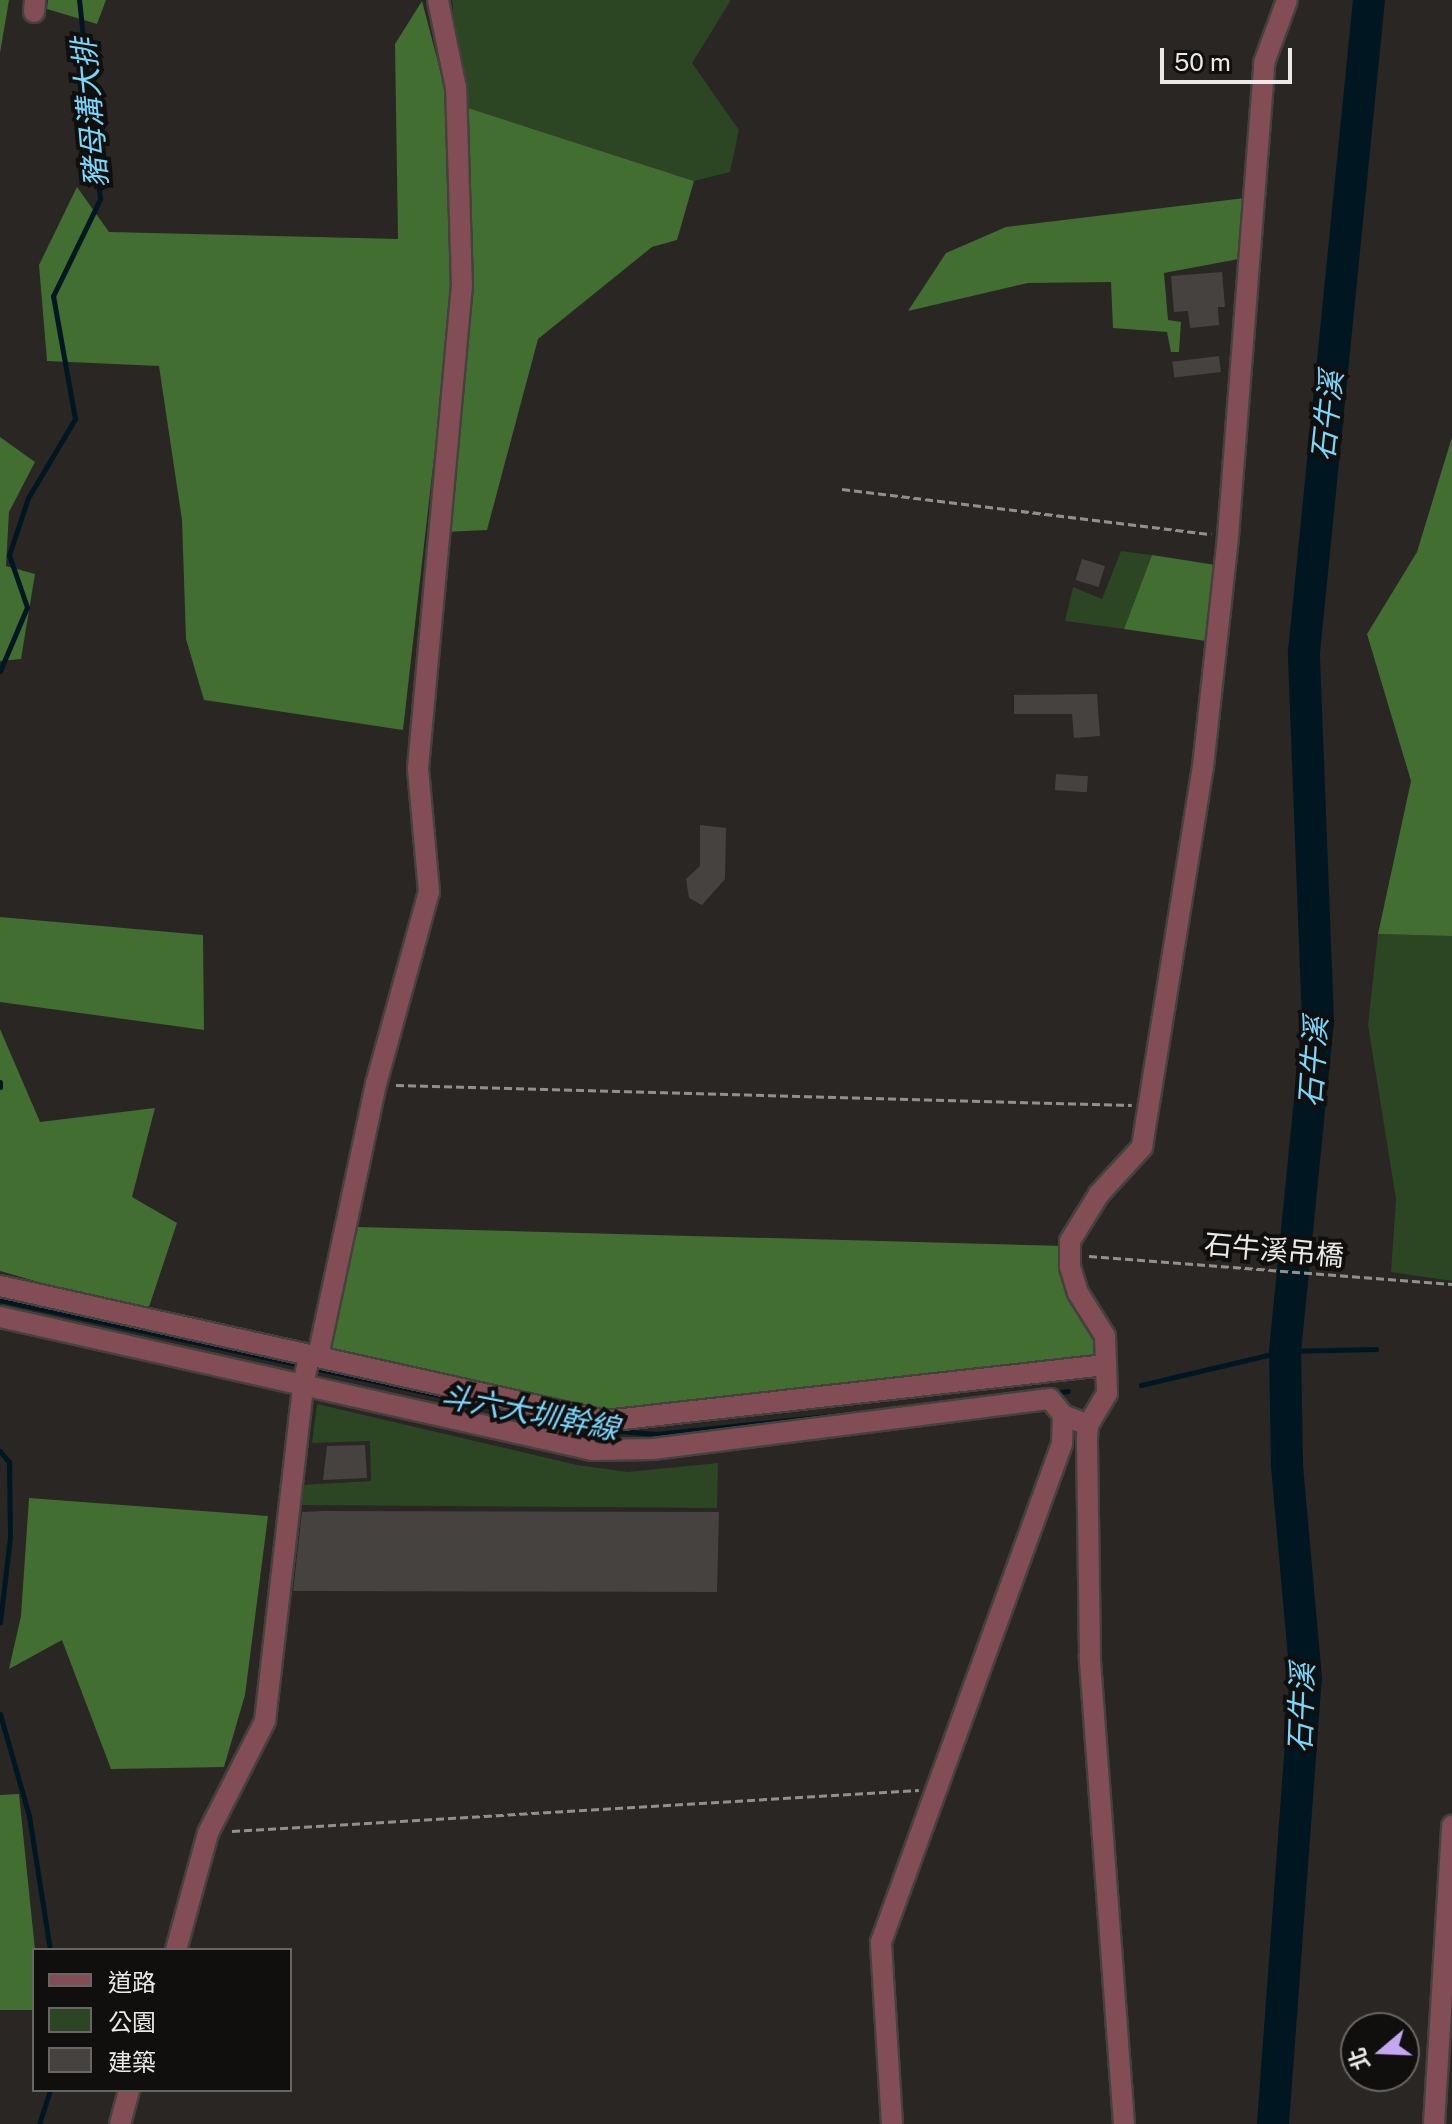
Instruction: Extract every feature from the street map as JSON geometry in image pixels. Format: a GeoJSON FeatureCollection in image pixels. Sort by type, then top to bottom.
{"type":"FeatureCollection","features":[{"type":"Feature","properties":{"kind":"street"},"geometry":{"type":"LineString","coordinates":[[309,1357],[319,1352],[376,1084],[429,892],[418,768],[462,287],[456,88],[438,0]]}},
{"type":"Feature","properties":{"kind":"street"},"geometry":{"type":"LineString","coordinates":[[1124,2124],[1090,1656],[1091,1420],[1107,1393],[1105,1336],[1078,1293],[1070,1266],[1070,1241],[1099,1194],[1142,1147],[1193,841],[1228,536],[1264,63],[1287,0]]}},
{"type":"Feature","properties":{"kind":"street"},"geometry":{"type":"LineString","coordinates":[[0,1286],[605,1421],[1105,1365]]}},
{"type":"Feature","properties":{"kind":"street"},"geometry":{"type":"LineString","coordinates":[[0,1317],[592,1450],[653,1449],[1050,1399],[1063,1415],[1091,1420]]}},
{"type":"Feature","properties":{"kind":"street"},"geometry":{"type":"LineString","coordinates":[[177,1948],[208,1833],[265,1721],[303,1385],[309,1357]]}},
{"type":"Feature","properties":{"kind":"street"},"geometry":{"type":"LineString","coordinates":[[892,2124],[881,1942],[1062,1444],[1063,1415]]}},
{"type":"Feature","properties":{"kind":"street"},"geometry":{"type":"LineString","coordinates":[[1434,2124],[1452,1826]]}},
{"type":"Feature","properties":{"kind":"street"},"geometry":{"type":"LineString","coordinates":[[120,2124],[128,2092]]}},
{"type":"Feature","properties":{"kind":"path"},"geometry":{"type":"LineString","coordinates":[[842,489],[1228,536]]}},
{"type":"Feature","properties":{"kind":"path"},"geometry":{"type":"LineString","coordinates":[[376,1084],[1148,1105]]}},
{"type":"Feature","properties":{"kind":"path","name":"石牛溪吊橋"},"geometry":{"type":"LineString","coordinates":[[1094,1256],[1452,1284]]}},
{"type":"Feature","properties":{"kind":"path"},"geometry":{"type":"LineString","coordinates":[[208,1833],[934,1791]]}},
{"type":"Feature","properties":{"kind":"green space"},"geometry":{"type":"Polygon","coordinates":[[[0,0],[9,0],[0,53],[0,0]]]}},
{"type":"Feature","properties":{"kind":"green space"},"geometry":{"type":"Polygon","coordinates":[[[48,0],[106,0],[97,24],[47,9],[48,0]]]}},
{"type":"Feature","properties":{"kind":"green space"},"geometry":{"type":"Polygon","coordinates":[[[452,0],[731,0],[692,63],[739,130],[730,172],[694,181],[465,107],[452,0]]]}},
{"type":"Feature","properties":{"kind":"green space"},"geometry":{"type":"Polygon","coordinates":[[[422,1],[445,89],[453,290],[403,730],[204,700],[186,639],[182,520],[159,366],[47,361],[39,265],[77,187],[109,232],[398,239],[395,44],[422,1]]]}},
{"type":"Feature","properties":{"kind":"green space"},"geometry":{"type":"Polygon","coordinates":[[[465,107],[694,181],[677,240],[652,247],[538,339],[487,530],[444,532],[472,285],[465,107]]]}},
{"type":"Feature","properties":{"kind":"green space"},"geometry":{"type":"Polygon","coordinates":[[[1245,198],[1244,258],[1164,273],[1168,320],[1181,322],[1179,352],[1171,352],[1167,332],[1113,328],[1111,282],[1028,283],[908,311],[946,253],[1006,227],[1245,198]]]}},
{"type":"Feature","properties":{"kind":"green space"},"geometry":{"type":"Polygon","coordinates":[[[0,437],[35,462],[9,512],[6,566],[35,574],[21,659],[0,661],[0,437]]]}},
{"type":"Feature","properties":{"kind":"green space"},"geometry":{"type":"Polygon","coordinates":[[[1452,437],[1452,936],[1378,934],[1411,781],[1367,634],[1417,552],[1452,437]]]}},
{"type":"Feature","properties":{"kind":"green space"},"geometry":{"type":"Polygon","coordinates":[[[1121,551],[1152,555],[1124,629],[1065,621],[1073,587],[1102,599],[1121,551]]]}},
{"type":"Feature","properties":{"kind":"green space"},"geometry":{"type":"Polygon","coordinates":[[[1152,555],[1222,566],[1213,642],[1124,629],[1152,555]]]}},
{"type":"Feature","properties":{"kind":"green space"},"geometry":{"type":"Polygon","coordinates":[[[0,917],[203,935],[204,1030],[0,1002],[0,917]]]}},
{"type":"Feature","properties":{"kind":"green space"},"geometry":{"type":"Polygon","coordinates":[[[1378,934],[1452,936],[1452,1281],[1391,1272],[1396,1199],[1368,1025],[1378,934]]]}},
{"type":"Feature","properties":{"kind":"green space"},"geometry":{"type":"Polygon","coordinates":[[[0,1029],[40,1122],[155,1108],[132,1197],[177,1223],[147,1313],[0,1271],[0,1029]]]}},
{"type":"Feature","properties":{"kind":"green space"},"geometry":{"type":"Polygon","coordinates":[[[358,1227],[1067,1246],[1108,1334],[1105,1364],[646,1415],[590,1412],[327,1356],[358,1227]]]}},
{"type":"Feature","properties":{"kind":"green space"},"geometry":{"type":"Polygon","coordinates":[[[317,1404],[577,1465],[628,1472],[718,1463],[717,1508],[300,1505],[301,1485],[371,1481],[370,1441],[312,1443],[317,1404]]]}},
{"type":"Feature","properties":{"kind":"green space"},"geometry":{"type":"Polygon","coordinates":[[[29,1498],[268,1516],[245,1695],[224,1767],[111,1769],[62,1640],[9,1669],[21,1616],[29,1498]]]}},
{"type":"Feature","properties":{"kind":"green space"},"geometry":{"type":"Polygon","coordinates":[[[19,1794],[35,1948],[32,1948],[32,2010],[0,2010],[0,1795],[19,1794]]]}},
{"type":"Feature","properties":{"kind":"building"},"geometry":{"type":"Polygon","coordinates":[[[1222,272],[1225,307],[1218,307],[1219,325],[1190,328],[1188,311],[1174,312],[1171,276],[1222,272]]]}},
{"type":"Feature","properties":{"kind":"building"},"geometry":{"type":"Polygon","coordinates":[[[1219,356],[1221,372],[1174,378],[1172,362],[1219,356]]]}},
{"type":"Feature","properties":{"kind":"building"},"geometry":{"type":"Polygon","coordinates":[[[1082,559],[1105,566],[1099,587],[1076,580],[1082,559]]]}},
{"type":"Feature","properties":{"kind":"building"},"geometry":{"type":"Polygon","coordinates":[[[1097,694],[1100,736],[1074,738],[1072,714],[1014,714],[1014,695],[1097,694]]]}},
{"type":"Feature","properties":{"kind":"building"},"geometry":{"type":"Polygon","coordinates":[[[1056,774],[1088,776],[1087,792],[1055,790],[1056,774]]]}},
{"type":"Feature","properties":{"kind":"building"},"geometry":{"type":"Polygon","coordinates":[[[700,825],[726,828],[725,879],[702,905],[689,898],[686,879],[700,866],[700,825]]]}},
{"type":"Feature","properties":{"kind":"building"},"geometry":{"type":"Polygon","coordinates":[[[365,1445],[367,1478],[323,1480],[327,1446],[365,1445]]]}},
{"type":"Feature","properties":{"kind":"building"},"geometry":{"type":"Polygon","coordinates":[[[302,1512],[719,1512],[717,1592],[293,1591],[302,1512]]]}},
{"type":"Feature","properties":{"kind":"waterway","name":"豬母溝大排"},"geometry":{"type":"LineString","coordinates":[[0,671],[27,607],[9,555],[28,498],[75,419],[53,296],[100,199],[79,0]]}},
{"type":"Feature","properties":{"kind":"waterway","name":"石牛溪"},"geometry":{"type":"LineString","coordinates":[[1273,2124],[1306,1679],[1287,1464],[1285,1351],[1318,1022],[1304,652],[1369,0]]}},
{"type":"Feature","properties":{"kind":"waterway","name":"豬母溝大排"},"geometry":{"type":"LineString","coordinates":[[0,1082],[0,1087]]}},
{"type":"Feature","properties":{"kind":"waterway","name":"斗六大圳幹線"},"geometry":{"type":"LineString","coordinates":[[0,1300],[304,1366]]}},
{"type":"Feature","properties":{"kind":"waterway","name":"斗六大圳幹線"},"geometry":{"type":"LineString","coordinates":[[1141,1385],[1285,1351],[1376,1349]]}},
{"type":"Feature","properties":{"kind":"waterway","name":"斗六大圳幹線"},"geometry":{"type":"LineString","coordinates":[[314,1368],[589,1428]]}},
{"type":"Feature","properties":{"kind":"waterway","name":"斗六大圳幹線"},"geometry":{"type":"LineString","coordinates":[[1053,1393],[1068,1391]]}},
{"type":"Feature","properties":{"kind":"waterway","name":"斗六大圳幹線"},"geometry":{"type":"LineString","coordinates":[[607,1430],[656,1434],[876,1411]]}},
{"type":"Feature","properties":{"kind":"waterway","name":"豬母溝大排"},"geometry":{"type":"LineString","coordinates":[[0,1451],[9,1462],[10,1537],[0,1622]]}},
{"type":"Feature","properties":{"kind":"waterway","name":"豬母溝大排"},"geometry":{"type":"LineString","coordinates":[[0,1714],[29,1816],[50,1948]]}},
{"type":"Feature","properties":{"kind":"waterway","name":"豬母溝大排"},"geometry":{"type":"LineString","coordinates":[[39,2124],[49,2092]]}}]}
